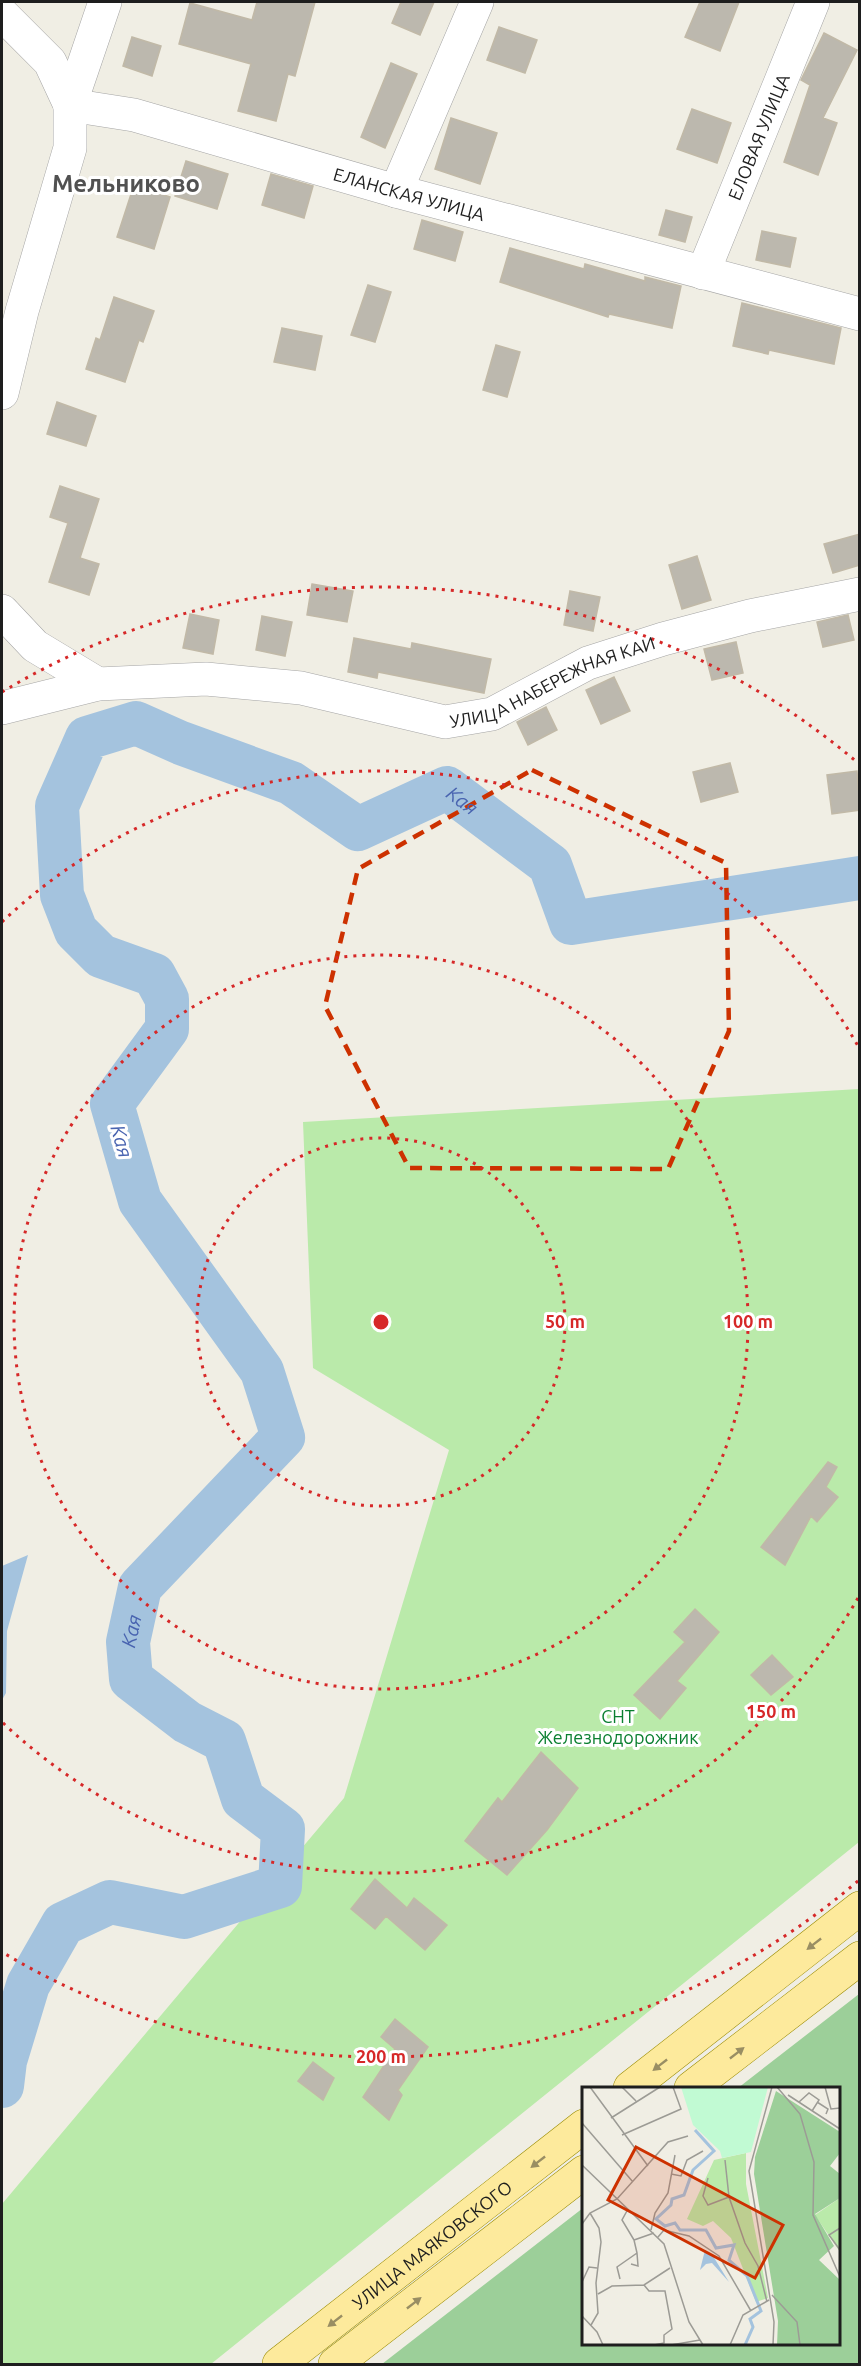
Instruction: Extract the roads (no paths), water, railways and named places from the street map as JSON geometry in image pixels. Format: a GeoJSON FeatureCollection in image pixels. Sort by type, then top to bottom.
{"type":"FeatureCollection","features":[{"type":"Feature","properties":{"kind":"main road"},"geometry":{"type":"LineString","coordinates":[[631,2087],[860,1908]]}},
{"type":"Feature","properties":{"kind":"main road"},"geometry":{"type":"LineString","coordinates":[[692,2087],[860,1958]]}},
{"type":"Feature","properties":{"kind":"main road","name":"УЛИЦА МАЯКОВСКОГО"},"geometry":{"type":"LineString","coordinates":[[279,2364],[582,2128]]}},
{"type":"Feature","properties":{"kind":"main road","name":"УЛИЦА МАЯКОВСКОГО"},"geometry":{"type":"LineString","coordinates":[[335,2364],[582,2174]]}},
{"type":"Feature","properties":{"kind":"street"},"geometry":{"type":"LineString","coordinates":[[2,393],[22,311],[70,148],[70,105],[105,2]]}},
{"type":"Feature","properties":{"kind":"street"},"geometry":{"type":"LineString","coordinates":[[396,191],[477,2]]}},
{"type":"Feature","properties":{"kind":"street","name":"ЕЛОВАЯ УЛИЦА"},"geometry":{"type":"LineString","coordinates":[[703,273],[813,2]]}},
{"type":"Feature","properties":{"kind":"street"},"geometry":{"type":"LineString","coordinates":[[2,14],[50,62],[70,105]]}},
{"type":"Feature","properties":{"kind":"street","name":"ЕЛАНСКАЯ УЛИЦА"},"geometry":{"type":"LineString","coordinates":[[70,105],[134,115],[396,191],[860,314]]}},
{"type":"Feature","properties":{"kind":"street","name":"УЛИЦА НАБЕРЕЖНАЯ КАИ"},"geometry":{"type":"LineString","coordinates":[[2,708],[98,684],[206,679],[301,688],[445,722],[492,714],[588,663],[663,639],[750,616],[860,594]]}},
{"type":"Feature","properties":{"kind":"street"},"geometry":{"type":"LineString","coordinates":[[2,611],[35,646],[98,684]]}},
{"type":"Feature","properties":{"kind":"water"},"geometry":{"type":"Polygon","coordinates":[[[28,1555],[7,1631],[6,1693],[2,1700],[2,1566],[28,1555]]]}},
{"type":"Feature","properties":{"kind":"waterway","name":"Кая"},"geometry":{"type":"LineString","coordinates":[[2,2086],[5,2061],[28,1985],[63,1924],[110,1902],[184,1917],[280,1886],[283,1829],[243,1799],[224,1741],[187,1722],[131,1679],[128,1642],[140,1587],[283,1437],[262,1371],[140,1201],[112,1104],[167,1029],[167,999],[154,975],[101,956],[76,931],[62,895],[57,806],[87,738],[136,723],[181,743],[291,783],[358,829],[447,788],[550,865],[571,923],[860,878]]}},
{"type":"Feature","properties":{"kind":"district","name":"Мельниково"},"geometry":{"type":"Point","coordinates":[126,183]}},
{"type":"Feature","properties":{"kind":"park label","name":"СНТ Железнодорожник"},"geometry":{"type":"Point","coordinates":[618,1726]}}]}
